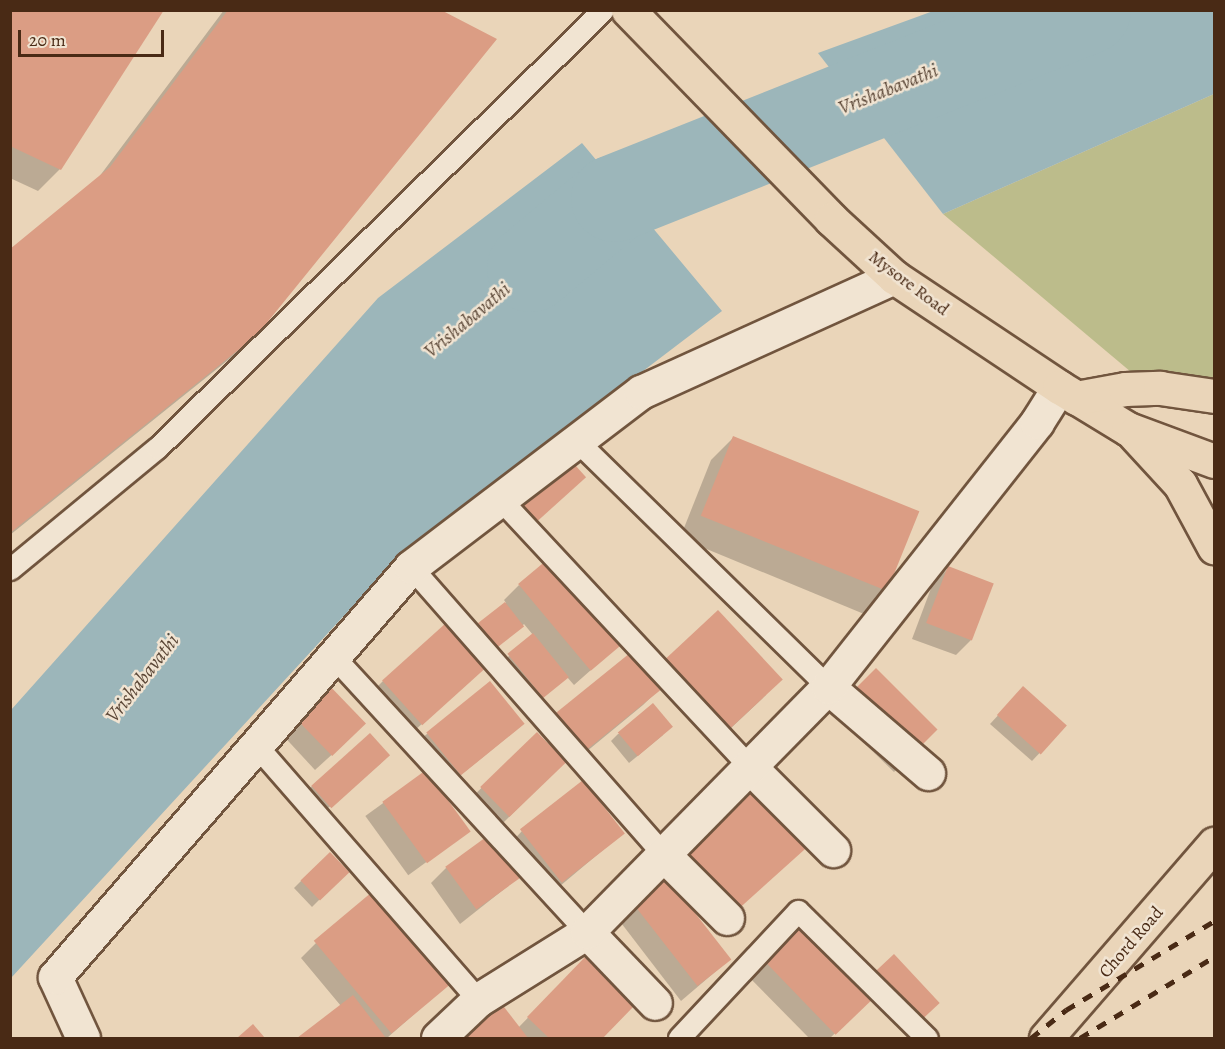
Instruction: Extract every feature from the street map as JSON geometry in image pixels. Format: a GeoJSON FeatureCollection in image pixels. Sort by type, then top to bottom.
{"type":"FeatureCollection","features":[{"type":"Feature","properties":{"kind":"highway","name":"Mysore Road"},"geometry":{"type":"LineString","coordinates":[[620,11],[831,219],[894,277],[1068,393],[1128,429],[1215,461]]}},
{"type":"Feature","properties":{"kind":"highway"},"geometry":{"type":"LineString","coordinates":[[1068,393],[1160,388],[1215,396]]}},
{"type":"Feature","properties":{"kind":"highway"},"geometry":{"type":"LineString","coordinates":[[1128,429],[1180,484],[1215,547]]}},
{"type":"Feature","properties":{"kind":"highway","name":"Chord Road"},"geometry":{"type":"LineString","coordinates":[[1046,1038],[1215,844]]}},
{"type":"Feature","properties":{"kind":"street"},"geometry":{"type":"LineString","coordinates":[[83,1038],[55,977],[411,567],[575,439],[641,392],[894,277]]}},
{"type":"Feature","properties":{"kind":"street"},"geometry":{"type":"LineString","coordinates":[[438,1038],[478,1000],[587,932],[664,855],[828,687],[1037,422],[1068,393]]}},
{"type":"Feature","properties":{"kind":"street"},"geometry":{"type":"LineString","coordinates":[[828,687],[928,773]]}},
{"type":"Feature","properties":{"kind":"street"},"geometry":{"type":"LineString","coordinates":[[749,766],[833,850]]}},
{"type":"Feature","properties":{"kind":"street"},"geometry":{"type":"LineString","coordinates":[[664,855],[727,918]]}},
{"type":"Feature","properties":{"kind":"street"},"geometry":{"type":"LineString","coordinates":[[587,932],[655,1003]]}},
{"type":"Feature","properties":{"kind":"lane"},"geometry":{"type":"LineString","coordinates":[[10,569],[157,448],[620,11]]}},
{"type":"Feature","properties":{"kind":"lane"},"geometry":{"type":"LineString","coordinates":[[575,439],[828,687]]}},
{"type":"Feature","properties":{"kind":"lane"},"geometry":{"type":"LineString","coordinates":[[500,499],[749,766]]}},
{"type":"Feature","properties":{"kind":"lane"},"geometry":{"type":"LineString","coordinates":[[411,567],[664,855]]}},
{"type":"Feature","properties":{"kind":"lane"},"geometry":{"type":"LineString","coordinates":[[334,657],[587,932]]}},
{"type":"Feature","properties":{"kind":"lane"},"geometry":{"type":"LineString","coordinates":[[255,744],[478,1000]]}},
{"type":"Feature","properties":{"kind":"lane"},"geometry":{"type":"LineString","coordinates":[[679,1038],[798,911],[927,1038]]}},
{"type":"Feature","properties":{"kind":"green space"},"geometry":{"type":"Polygon","coordinates":[[[1214,94],[1214,410],[1150,388],[943,214],[1214,94]]]}},
{"type":"Feature","properties":{"kind":"water"},"geometry":{"type":"Polygon","coordinates":[[[936,10],[1214,11],[1214,94],[943,214],[818,53],[936,10]]]}},
{"type":"Feature","properties":{"kind":"water"},"geometry":{"type":"Polygon","coordinates":[[[582,143],[722,311],[397,558],[11,978],[11,710],[378,298],[582,143]]]}},
{"type":"Feature","properties":{"kind":"building"},"geometry":{"type":"Polygon","coordinates":[[[10,10],[164,10],[61,170],[10,146],[10,10]]]}},
{"type":"Feature","properties":{"kind":"building"},"geometry":{"type":"Polygon","coordinates":[[[228,10],[441,10],[497,39],[257,335],[10,533],[10,249],[110,167],[228,10]]]}},
{"type":"Feature","properties":{"kind":"building"},"geometry":{"type":"Polygon","coordinates":[[[733,436],[919,511],[887,591],[701,516],[733,436]]]}},
{"type":"Feature","properties":{"kind":"building"},"geometry":{"type":"Polygon","coordinates":[[[566,455],[586,477],[535,523],[515,501],[566,455]]]}},
{"type":"Feature","properties":{"kind":"building"},"geometry":{"type":"Polygon","coordinates":[[[548,559],[621,646],[591,671],[518,584],[548,559]]]}},
{"type":"Feature","properties":{"kind":"building"},"geometry":{"type":"Polygon","coordinates":[[[948,566],[994,584],[972,641],[926,623],[948,566]]]}},
{"type":"Feature","properties":{"kind":"building"},"geometry":{"type":"Polygon","coordinates":[[[505,602],[524,626],[493,650],[474,626],[505,602]]]}},
{"type":"Feature","properties":{"kind":"building"},"geometry":{"type":"Polygon","coordinates":[[[718,610],[783,679],[729,729],[665,660],[718,610]]]}},
{"type":"Feature","properties":{"kind":"building"},"geometry":{"type":"Polygon","coordinates":[[[446,623],[486,668],[422,725],[382,681],[446,623]]]}},
{"type":"Feature","properties":{"kind":"building"},"geometry":{"type":"Polygon","coordinates":[[[533,633],[569,677],[543,698],[507,654],[533,633]]]}},
{"type":"Feature","properties":{"kind":"building"},"geometry":{"type":"Polygon","coordinates":[[[630,653],[660,690],[585,751],[555,714],[630,653]]]}},
{"type":"Feature","properties":{"kind":"building"},"geometry":{"type":"Polygon","coordinates":[[[876,668],[938,730],[909,758],[848,696],[876,668]]]}},
{"type":"Feature","properties":{"kind":"building"},"geometry":{"type":"Polygon","coordinates":[[[325,681],[366,723],[332,756],[291,714],[325,681]]]}},
{"type":"Feature","properties":{"kind":"building"},"geometry":{"type":"Polygon","coordinates":[[[490,681],[525,724],[461,775],[426,733],[490,681]]]}},
{"type":"Feature","properties":{"kind":"building"},"geometry":{"type":"Polygon","coordinates":[[[1023,686],[1067,725],[1041,754],[997,715],[1023,686]]]}},
{"type":"Feature","properties":{"kind":"building"},"geometry":{"type":"Polygon","coordinates":[[[653,703],[673,727],[638,756],[618,733],[653,703]]]}},
{"type":"Feature","properties":{"kind":"building"},"geometry":{"type":"Polygon","coordinates":[[[537,732],[566,762],[509,817],[480,787],[537,732]]]}},
{"type":"Feature","properties":{"kind":"building"},"geometry":{"type":"Polygon","coordinates":[[[370,733],[390,755],[331,808],[311,786],[370,733]]]}},
{"type":"Feature","properties":{"kind":"building"},"geometry":{"type":"Polygon","coordinates":[[[426,770],[471,831],[427,863],[382,802],[426,770]]]}},
{"type":"Feature","properties":{"kind":"building"},"geometry":{"type":"Polygon","coordinates":[[[583,780],[625,834],[562,883],[520,829],[583,780]]]}},
{"type":"Feature","properties":{"kind":"building"},"geometry":{"type":"Polygon","coordinates":[[[752,781],[810,845],[734,913],[676,849],[752,781]]]}},
{"type":"Feature","properties":{"kind":"building"},"geometry":{"type":"Polygon","coordinates":[[[493,832],[524,875],[476,910],[445,867],[493,832]]]}},
{"type":"Feature","properties":{"kind":"building"},"geometry":{"type":"Polygon","coordinates":[[[330,852],[349,872],[320,901],[301,880],[330,852]]]}},
{"type":"Feature","properties":{"kind":"building"},"geometry":{"type":"Polygon","coordinates":[[[663,872],[731,959],[697,986],[629,898],[663,872]]]}},
{"type":"Feature","properties":{"kind":"building"},"geometry":{"type":"Polygon","coordinates":[[[372,892],[450,985],[392,1034],[314,941],[372,892]]]}},
{"type":"Feature","properties":{"kind":"building"},"geometry":{"type":"Polygon","coordinates":[[[798,921],[873,999],[836,1035],[761,957],[798,921]]]}},
{"type":"Feature","properties":{"kind":"building"},"geometry":{"type":"Polygon","coordinates":[[[894,954],[940,1003],[920,1021],[874,972],[894,954]]]}},
{"type":"Feature","properties":{"kind":"building"},"geometry":{"type":"Polygon","coordinates":[[[586,956],[635,1005],[603,1038],[549,1038],[527,1017],[586,956]]]}},
{"type":"Feature","properties":{"kind":"building"},"geometry":{"type":"Polygon","coordinates":[[[353,995],[386,1038],[297,1038],[353,995]]]}},
{"type":"Feature","properties":{"kind":"building"},"geometry":{"type":"Polygon","coordinates":[[[501,1003],[528,1038],[455,1038],[501,1003]]]}},
{"type":"Feature","properties":{"kind":"building"},"geometry":{"type":"Polygon","coordinates":[[[253,1024],[265,1038],[237,1038],[253,1024]]]}},
{"type":"Feature","properties":{"kind":"waterway","name":"Vrishabavathi"},"geometry":{"type":"LineString","coordinates":[[530,268],[614,198],[1087,10]]}},
{"type":"Feature","properties":{"kind":"railway"},"geometry":{"type":"LineString","coordinates":[[1031,1038],[1066,1010],[1214,921]]}},
{"type":"Feature","properties":{"kind":"railway"},"geometry":{"type":"LineString","coordinates":[[1080,1038],[1214,957]]}}]}
